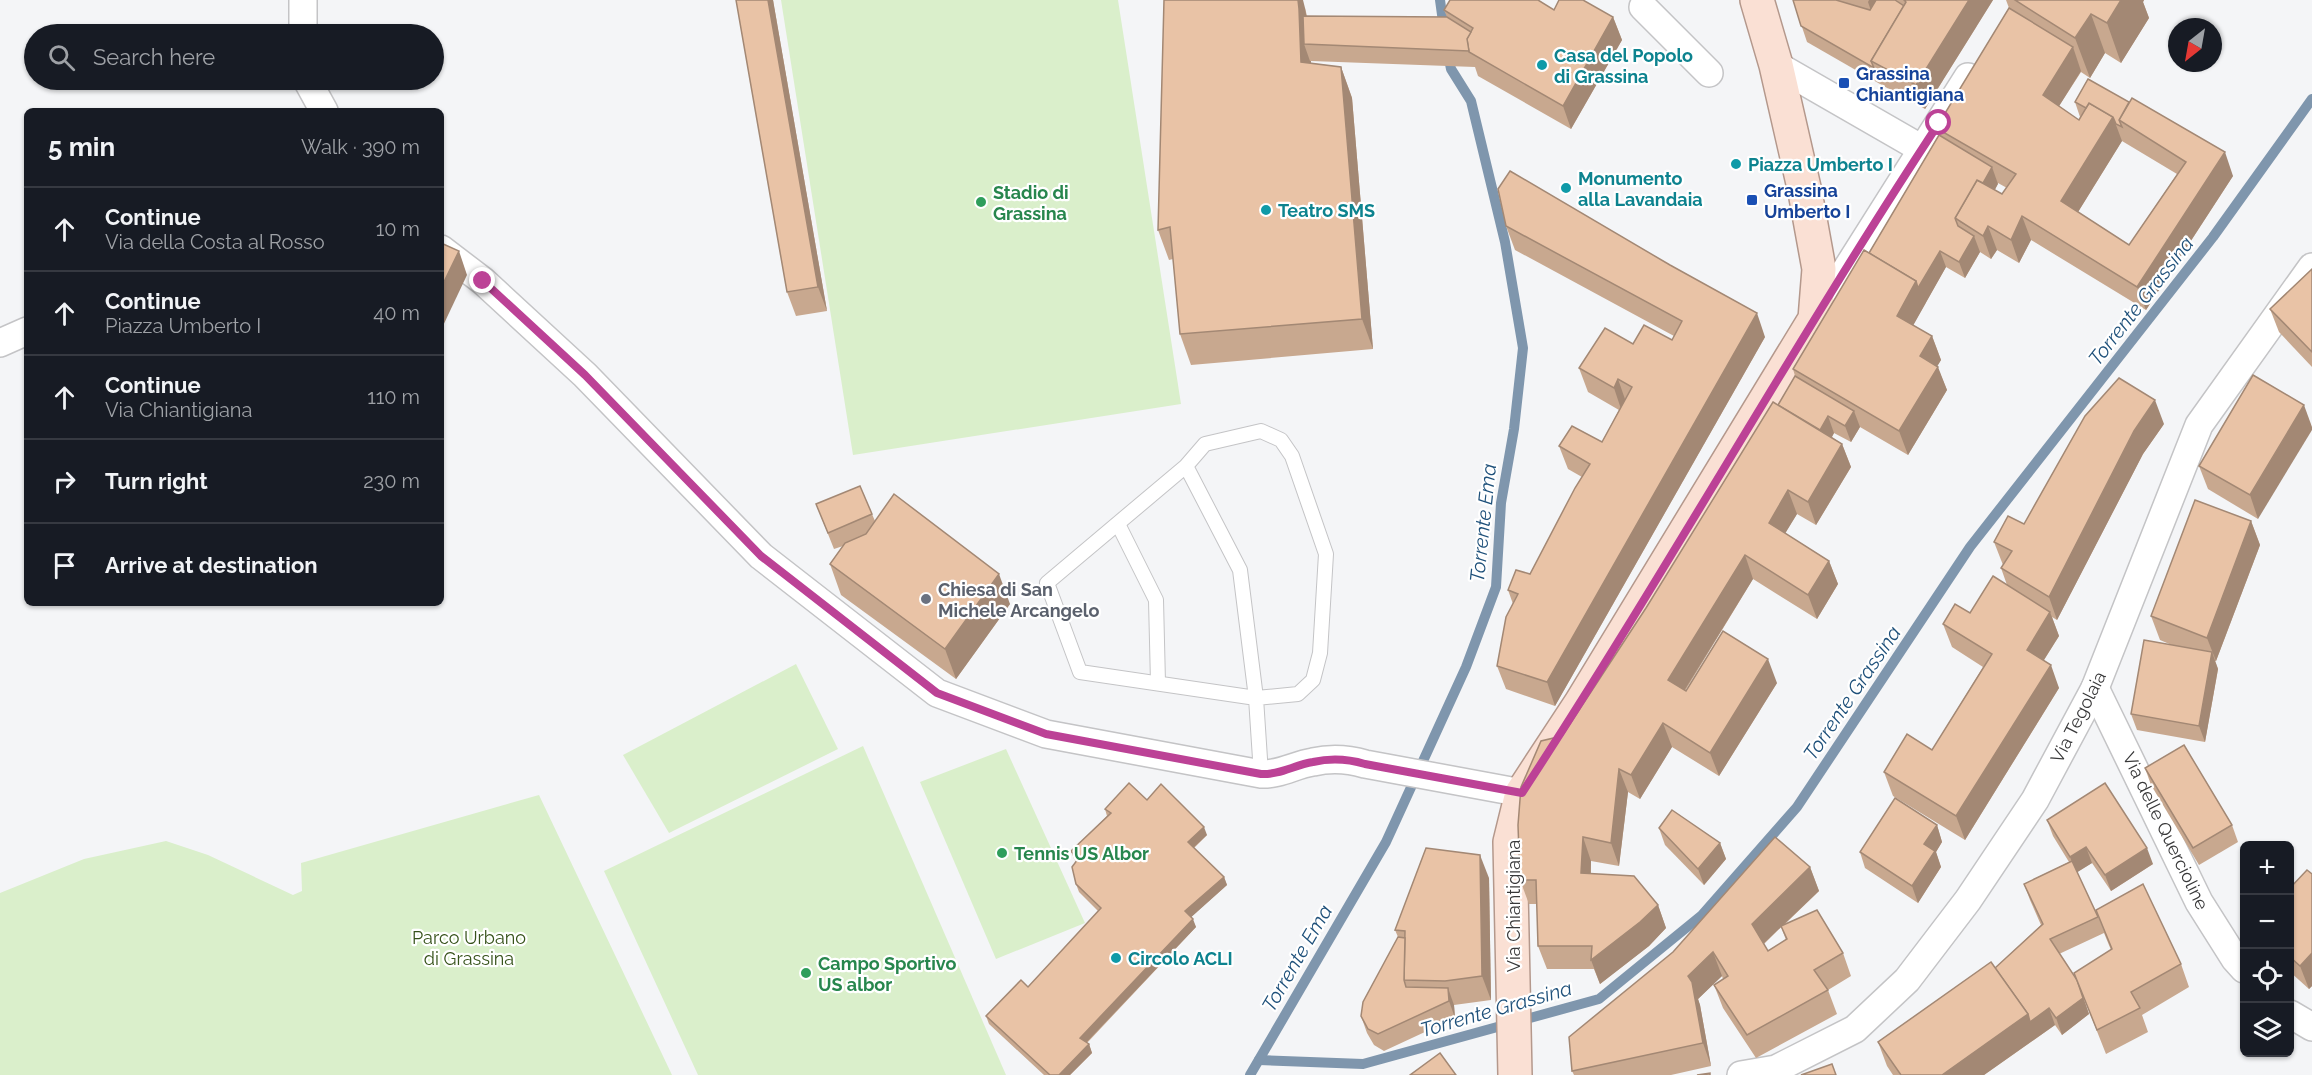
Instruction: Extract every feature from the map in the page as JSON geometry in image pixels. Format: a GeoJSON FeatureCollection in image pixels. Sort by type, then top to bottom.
{"type":"FeatureCollection","features":[{"type":"Feature","properties":{"kind":"main road","name":"Via Chiantigiana"},"geometry":{"type":"LineString","coordinates":[[1516,1072],[1510,842],[1522,793],[1581,703],[1815,320],[1820,269],[1776,65],[1757,0]]}},
{"type":"Feature","properties":{"kind":"street"},"geometry":{"type":"LineString","coordinates":[[303,0],[303,24]]}},
{"type":"Feature","properties":{"kind":"street"},"geometry":{"type":"LineString","coordinates":[[1643,7],[1709,73]]}},
{"type":"Feature","properties":{"kind":"street"},"geometry":{"type":"LineString","coordinates":[[1815,320],[1981,58]]}},
{"type":"Feature","properties":{"kind":"street"},"geometry":{"type":"LineString","coordinates":[[1776,65],[1922,148]]}},
{"type":"Feature","properties":{"kind":"street"},"geometry":{"type":"LineString","coordinates":[[312,90],[322,108]]}},
{"type":"Feature","properties":{"kind":"street"},"geometry":{"type":"LineString","coordinates":[[444,251],[483,281],[585,375],[761,556],[937,693],[1046,734],[1261,774],[1273,775],[1313,762],[1346,758],[1365,764],[1522,793]]}},
{"type":"Feature","properties":{"kind":"street","name":"Via Tegolaia"},"geometry":{"type":"LineString","coordinates":[[1741,1075],[1776,1069],[1855,1029],[1907,980],[1968,900],[2035,800],[2095,688],[2199,425],[2312,267]]}},
{"type":"Feature","properties":{"kind":"street"},"geometry":{"type":"LineString","coordinates":[[0,343],[24,332]]}},
{"type":"Feature","properties":{"kind":"street","name":"Via delle Quercioline"},"geometry":{"type":"LineString","coordinates":[[2095,688],[2199,902],[2240,965]]}},
{"type":"Feature","properties":{"kind":"street"},"geometry":{"type":"LineString","coordinates":[[2294,1017],[2312,1027]]}},
{"type":"Feature","properties":{"kind":"lane"},"geometry":{"type":"LineString","coordinates":[[1261,431],[1281,440],[1292,456],[1326,554],[1320,653],[1313,680],[1298,694],[1256,698],[1080,672],[1047,583],[1186,466],[1204,444],[1261,431]]}},
{"type":"Feature","properties":{"kind":"lane"},"geometry":{"type":"LineString","coordinates":[[1186,466],[1240,570],[1256,698],[1261,774]]}},
{"type":"Feature","properties":{"kind":"lane"},"geometry":{"type":"LineString","coordinates":[[1118,524],[1156,600],[1158,683]]}},
{"type":"Feature","properties":{"kind":"green space","name":"Stadio di Grassina"},"geometry":{"type":"Polygon","coordinates":[[[781,0],[1118,0],[1181,404],[853,455],[781,0]]]}},
{"type":"Feature","properties":{"kind":"green space"},"geometry":{"type":"Polygon","coordinates":[[[796,664],[838,749],[669,833],[623,755],[796,664]]]}},
{"type":"Feature","properties":{"kind":"green space","name":"Campo Sportivo US albor"},"geometry":{"type":"Polygon","coordinates":[[[863,746],[1006,1075],[698,1075],[604,871],[863,746]]]}},
{"type":"Feature","properties":{"kind":"green space","name":"Tennis US Albor"},"geometry":{"type":"Polygon","coordinates":[[[1006,749],[1085,923],[996,959],[920,782],[1006,749]]]}},
{"type":"Feature","properties":{"kind":"green space","name":"Parco Urbano di Grassina"},"geometry":{"type":"Polygon","coordinates":[[[539,795],[672,1075],[0,1075],[0,893],[84,859],[166,841],[208,855],[293,895],[302,891],[301,863],[539,795]]]}},
{"type":"Feature","properties":{"kind":"building"},"geometry":{"type":"Polygon","coordinates":[[[736,0],[768,0],[818,287],[787,292],[736,0]]]}},
{"type":"Feature","properties":{"kind":"building"},"geometry":{"type":"Polygon","coordinates":[[[1164,0],[1298,0],[1301,62],[1341,67],[1362,319],[1180,334],[1170,227],[1158,230],[1164,0]]]}},
{"type":"Feature","properties":{"kind":"building","name":"Casa del Popolo di Grassina"},"geometry":{"type":"Polygon","coordinates":[[[1450,0],[1538,0],[1554,10],[1559,0],[1583,0],[1613,17],[1563,106],[1469,52],[1467,39],[1473,28],[1444,10],[1450,0]]]}},
{"type":"Feature","properties":{"kind":"building"},"geometry":{"type":"Polygon","coordinates":[[[1793,0],[1836,0],[1870,10],[1876,0],[1895,0],[1904,6],[1871,61],[1874,68],[1801,26],[1793,0]]]}},
{"type":"Feature","properties":{"kind":"building"},"geometry":{"type":"Polygon","coordinates":[[[1904,0],[1969,0],[1916,85],[1871,61],[1906,2],[1904,0]]]}},
{"type":"Feature","properties":{"kind":"building"},"geometry":{"type":"Polygon","coordinates":[[[2015,0],[2121,0],[2107,23],[2091,14],[2075,38],[2015,0]]]}},
{"type":"Feature","properties":{"kind":"building"},"geometry":{"type":"Polygon","coordinates":[[[2009,8],[2073,47],[2043,95],[2079,120],[2089,103],[2113,117],[2061,201],[2129,245],[2186,162],[2119,120],[2132,98],[2225,152],[2137,287],[2022,216],[2011,240],[1988,226],[1983,236],[1955,218],[1977,180],[2002,194],[2016,174],[1936,128],[2009,8]]]}},
{"type":"Feature","properties":{"kind":"building"},"geometry":{"type":"Polygon","coordinates":[[[1303,16],[1447,17],[1471,32],[1467,39],[1469,51],[1304,44],[1303,16]]]}},
{"type":"Feature","properties":{"kind":"building"},"geometry":{"type":"Polygon","coordinates":[[[2088,79],[2129,102],[2119,120],[2122,127],[2116,124],[2113,117],[2089,103],[2086,108],[2075,102],[2088,79]]]}},
{"type":"Feature","properties":{"kind":"building"},"geometry":{"type":"Polygon","coordinates":[[[1939,135],[1992,167],[1983,183],[1977,180],[1955,218],[1958,226],[1974,236],[1959,262],[1940,251],[1918,288],[1916,281],[1869,253],[1939,135]]]}},
{"type":"Feature","properties":{"kind":"building"},"geometry":{"type":"Polygon","coordinates":[[[1510,171],[1757,313],[1547,682],[1497,666],[1506,617],[1518,594],[1508,590],[1516,570],[1530,574],[1590,464],[1559,446],[1572,426],[1602,442],[1632,387],[1618,379],[1614,388],[1579,368],[1605,328],[1633,344],[1644,325],[1672,340],[1682,321],[1506,226],[1498,189],[1510,171]]]}},
{"type":"Feature","properties":{"kind":"building"},"geometry":{"type":"Polygon","coordinates":[[[444,244],[459,251],[444,282],[444,244]]]}},
{"type":"Feature","properties":{"kind":"building"},"geometry":{"type":"Polygon","coordinates":[[[1864,250],[1916,281],[1897,316],[1932,336],[1920,356],[1938,367],[1899,431],[1793,369],[1864,250]]]}},
{"type":"Feature","properties":{"kind":"building"},"geometry":{"type":"Polygon","coordinates":[[[2312,269],[2312,352],[2270,309],[2312,269]]]}},
{"type":"Feature","properties":{"kind":"building"},"geometry":{"type":"Polygon","coordinates":[[[2253,375],[2304,405],[2250,495],[2199,466],[2253,375]]]}},
{"type":"Feature","properties":{"kind":"building"},"geometry":{"type":"Polygon","coordinates":[[[1795,376],[1854,411],[1845,426],[1828,416],[1820,430],[1778,405],[1795,376]]]}},
{"type":"Feature","properties":{"kind":"building"},"geometry":{"type":"Polygon","coordinates":[[[2119,378],[2155,400],[2134,431],[2049,597],[2001,568],[2012,551],[1994,542],[2008,516],[2024,524],[2085,416],[2119,378]]]}},
{"type":"Feature","properties":{"kind":"building"},"geometry":{"type":"Polygon","coordinates":[[[1773,402],[1842,444],[1808,502],[1788,490],[1769,523],[1829,561],[1808,595],[1745,555],[1668,680],[1686,691],[1723,631],[1768,659],[1710,753],[1663,723],[1631,775],[1619,769],[1611,843],[1583,837],[1581,873],[1634,876],[1658,905],[1591,960],[1592,946],[1538,946],[1536,880],[1520,880],[1518,825],[1521,787],[1541,741],[1562,736],[1646,608],[1773,402]]]}},
{"type":"Feature","properties":{"kind":"building"},"geometry":{"type":"Polygon","coordinates":[[[860,486],[872,514],[828,533],[816,504],[860,486]]]}},
{"type":"Feature","properties":{"kind":"building","name":"Chiesa di San Michele Arcangelo"},"geometry":{"type":"Polygon","coordinates":[[[894,494],[999,574],[945,649],[830,564],[845,543],[866,534],[894,494]]]}},
{"type":"Feature","properties":{"kind":"building"},"geometry":{"type":"Polygon","coordinates":[[[2195,500],[2251,521],[2207,638],[2151,616],[2195,500]]]}},
{"type":"Feature","properties":{"kind":"building"},"geometry":{"type":"Polygon","coordinates":[[[1993,576],[2050,612],[2027,650],[2051,665],[1956,816],[1884,772],[1907,734],[1932,750],[1992,654],[1943,624],[1955,604],[1970,613],[1993,576]]]}},
{"type":"Feature","properties":{"kind":"building"},"geometry":{"type":"Polygon","coordinates":[[[2144,640],[2212,652],[2199,726],[2131,714],[2144,640]]]}},
{"type":"Feature","properties":{"kind":"building"},"geometry":{"type":"Polygon","coordinates":[[[2184,745],[2232,825],[2193,848],[2145,768],[2184,745]]]}},
{"type":"Feature","properties":{"kind":"building","name":"Circolo ACLI"},"geometry":{"type":"Polygon","coordinates":[[[1129,783],[1147,800],[1161,784],[1204,827],[1188,842],[1224,877],[1185,911],[1193,919],[1080,1038],[1089,1044],[1059,1075],[1050,1075],[986,1016],[1021,980],[1028,987],[1101,908],[1076,884],[1072,867],[1078,859],[1071,851],[1111,813],[1105,809],[1129,783]]]}},
{"type":"Feature","properties":{"kind":"building"},"geometry":{"type":"Polygon","coordinates":[[[2105,783],[2147,848],[2105,875],[2086,847],[2070,857],[2047,820],[2105,783]]]}},
{"type":"Feature","properties":{"kind":"building"},"geometry":{"type":"Polygon","coordinates":[[[1895,798],[1937,825],[1924,844],[1935,851],[1912,886],[1860,852],[1895,798]]]}},
{"type":"Feature","properties":{"kind":"building"},"geometry":{"type":"Polygon","coordinates":[[[1672,810],[1720,843],[1698,869],[1659,828],[1672,810]]]}},
{"type":"Feature","properties":{"kind":"building"},"geometry":{"type":"Polygon","coordinates":[[[1775,837],[1810,867],[1752,924],[1768,951],[1787,939],[1781,926],[1817,910],[1843,953],[1814,970],[1828,990],[1747,1035],[1714,985],[1728,976],[1713,952],[1688,976],[1692,982],[1703,1043],[1572,1071],[1569,1037],[1673,952],[1775,837]]]}},
{"type":"Feature","properties":{"kind":"building"},"geometry":{"type":"Polygon","coordinates":[[[1426,848],[1480,855],[1482,976],[1445,981],[1404,980],[1405,931],[1395,930],[1426,848]]]}},
{"type":"Feature","properties":{"kind":"building"},"geometry":{"type":"Polygon","coordinates":[[[2072,861],[2098,917],[2050,939],[2077,980],[2083,998],[2056,1018],[2049,1008],[2030,1022],[2028,1014],[1995,968],[2043,924],[2024,884],[2072,861]]]}},
{"type":"Feature","properties":{"kind":"building"},"geometry":{"type":"Polygon","coordinates":[[[2307,870],[2312,874],[2312,953],[2300,966],[2294,961],[2294,884],[2307,870]]]}},
{"type":"Feature","properties":{"kind":"building"},"geometry":{"type":"Polygon","coordinates":[[[2143,884],[2181,964],[2131,992],[2140,1008],[2097,1030],[2074,973],[2112,949],[2096,910],[2143,884]]]}},
{"type":"Feature","properties":{"kind":"building"},"geometry":{"type":"Polygon","coordinates":[[[1398,937],[1405,938],[1404,980],[1406,987],[1448,988],[1449,1001],[1378,1034],[1368,1029],[1361,1016],[1363,1002],[1398,937]]]}},
{"type":"Feature","properties":{"kind":"building"},"geometry":{"type":"Polygon","coordinates":[[[1991,962],[2028,1014],[1942,1075],[1901,1075],[1878,1042],[1991,962]]]}},
{"type":"Feature","properties":{"kind":"building"},"geometry":{"type":"Polygon","coordinates":[[[1440,1053],[1456,1075],[1410,1075],[1440,1053]]]}},
{"type":"Feature","properties":{"kind":"building"},"geometry":{"type":"Polygon","coordinates":[[[1832,1064],[1836,1075],[1801,1075],[1832,1064]]]}},
{"type":"Feature","properties":{"kind":"waterway","name":"Torrente Ema"},"geometry":{"type":"LineString","coordinates":[[1440,0],[1444,29]]}},
{"type":"Feature","properties":{"kind":"waterway","name":"Torrente Ema"},"geometry":{"type":"LineString","coordinates":[[1250,1075],[1386,842],[1466,667],[1496,587],[1501,503],[1514,429],[1523,348],[1505,242],[1471,101],[1451,69],[1448,54]]}},
{"type":"Feature","properties":{"kind":"waterway","name":"Torrente Grassina"},"geometry":{"type":"LineString","coordinates":[[1259,1060],[1363,1064],[1599,999],[1702,915],[1797,807],[1970,547],[2213,237],[2312,99]]}},
{"type":"Feature","properties":{"kind":"place","name":"Casa del Popolo di Grassina"},"geometry":{"type":"Point","coordinates":[1542,65]}},
{"type":"Feature","properties":{"kind":"place","name":"Grassina Chiantigiana"},"geometry":{"type":"Point","coordinates":[1844,83]}},
{"type":"Feature","properties":{"kind":"place","name":"Piazza Umberto I"},"geometry":{"type":"Point","coordinates":[1736,164]}},
{"type":"Feature","properties":{"kind":"place","name":"Monumento alla Lavandaia"},"geometry":{"type":"Point","coordinates":[1566,188]}},
{"type":"Feature","properties":{"kind":"place","name":"Grassina Umberto I"},"geometry":{"type":"Point","coordinates":[1752,200]}},
{"type":"Feature","properties":{"kind":"place","name":"Stadio di Grassina"},"geometry":{"type":"Point","coordinates":[981,202]}},
{"type":"Feature","properties":{"kind":"place","name":"Teatro SMS"},"geometry":{"type":"Point","coordinates":[1266,210]}},
{"type":"Feature","properties":{"kind":"place","name":"Chiesa di San Michele Arcangelo"},"geometry":{"type":"Point","coordinates":[926,599]}},
{"type":"Feature","properties":{"kind":"place","name":"Tennis US Albor"},"geometry":{"type":"Point","coordinates":[1002,853]}},
{"type":"Feature","properties":{"kind":"place","name":"Circolo ACLI"},"geometry":{"type":"Point","coordinates":[1116,958]}},
{"type":"Feature","properties":{"kind":"place","name":"Campo Sportivo US albor"},"geometry":{"type":"Point","coordinates":[806,973]}},
{"type":"Feature","properties":{"kind":"route"},"geometry":{"type":"LineString","coordinates":[[483,281],[585,375],[761,556],[937,693],[1046,734],[1261,774],[1273,775],[1313,762],[1346,758],[1365,764],[1522,793],[1581,703],[1815,320],[1939,123]]}}]}
